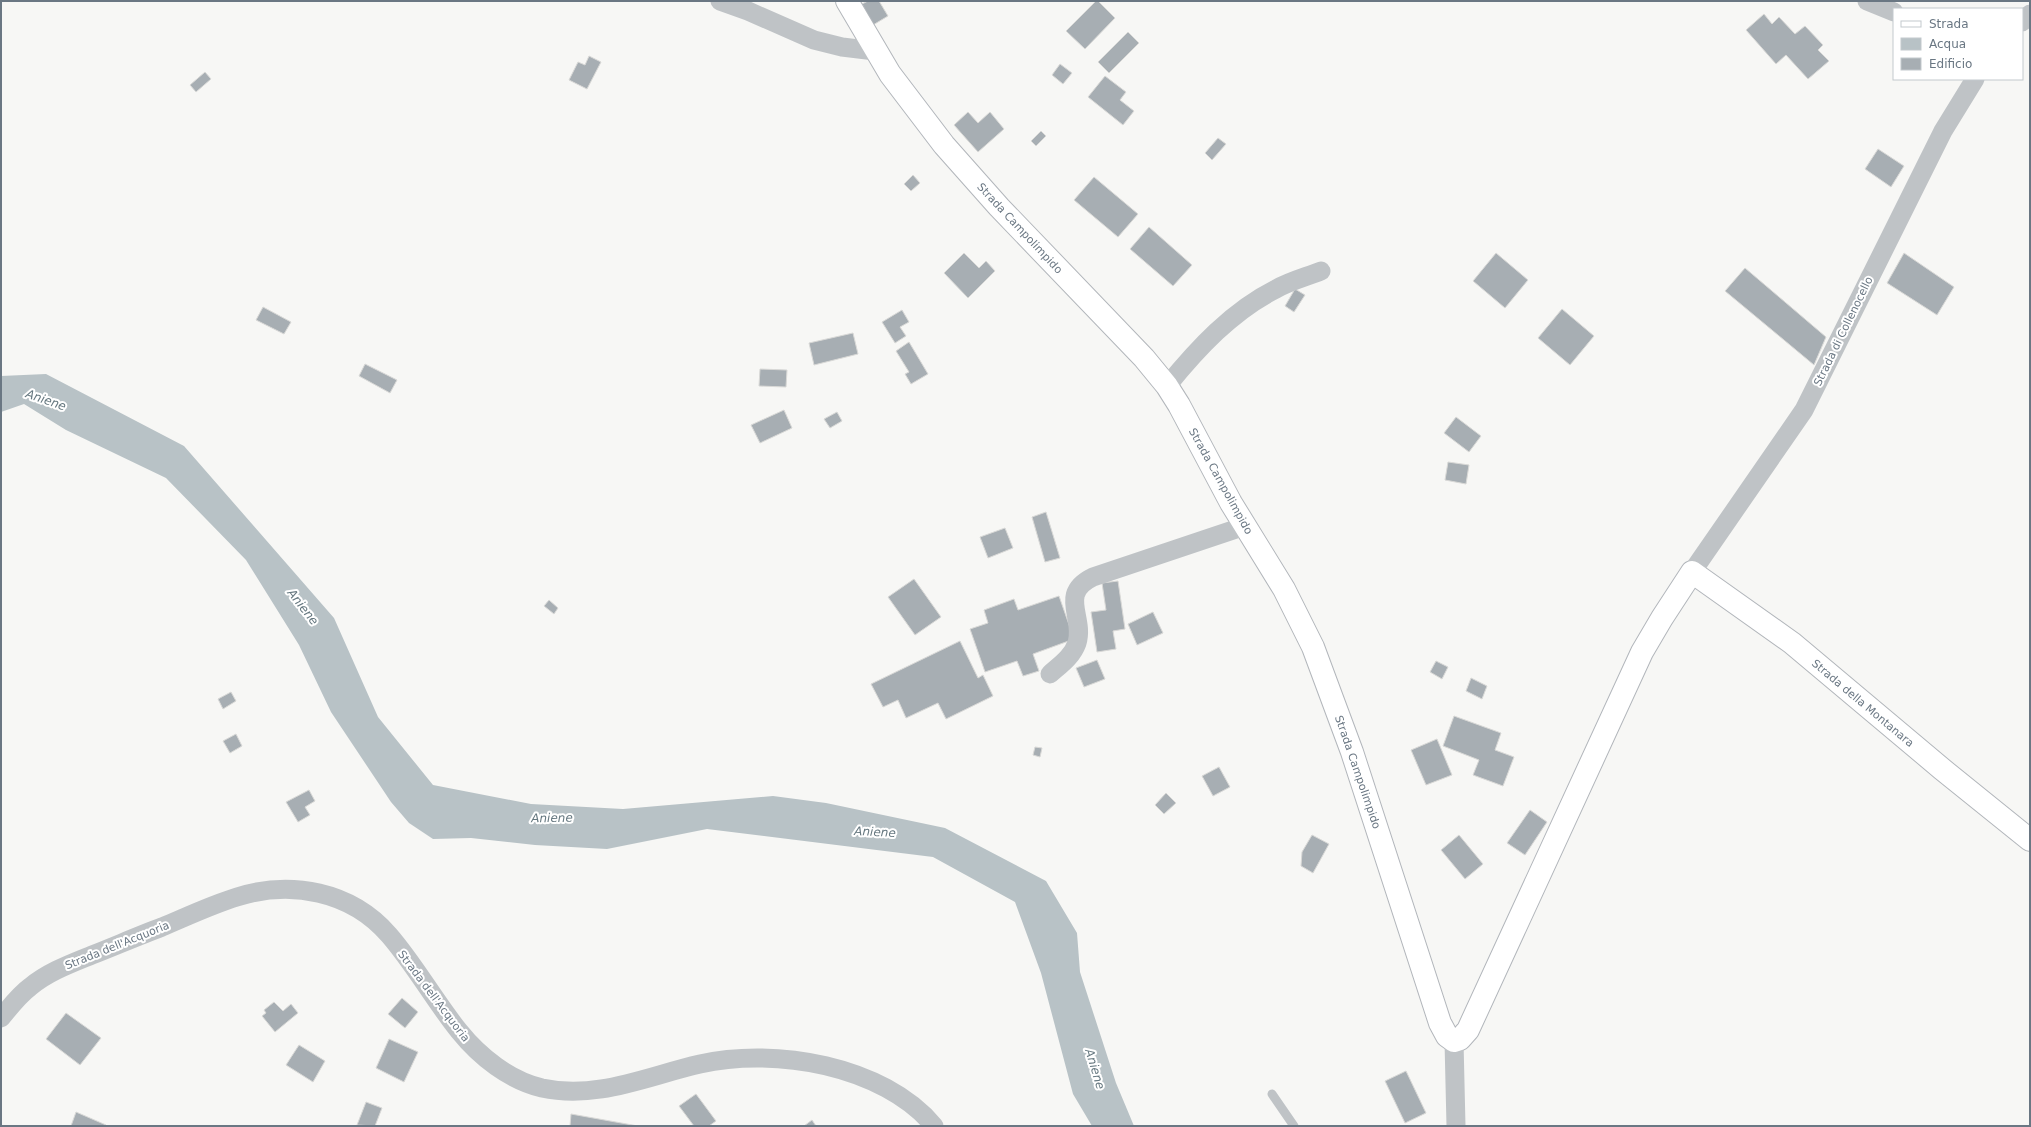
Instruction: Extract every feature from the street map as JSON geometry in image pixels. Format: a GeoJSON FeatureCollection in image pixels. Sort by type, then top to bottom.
{"type":"FeatureCollection","features":[{"type":"Feature","properties":{"kind":"street"},"geometry":{"type":"LineString","coordinates":[[720,1],[748,11],[814,40],[846,48],[875,51]]}},
{"type":"Feature","properties":{"kind":"street","name":"Strada Campolimpido"},"geometry":{"type":"LineString","coordinates":[[847,1],[875,51],[890,74],[957,160],[1144,358],[1167,386],[1245,526],[1294,608],[1322,668],[1352,752],[1440,1023],[1447,1036],[1454,1041]]}},
{"type":"Feature","properties":{"kind":"street"},"geometry":{"type":"LineString","coordinates":[[1867,1],[1893,12]]}},
{"type":"Feature","properties":{"kind":"street","name":"Strada di Collenocello"},"geometry":{"type":"LineString","coordinates":[[1692,572],[1804,410],[1943,131],[1974,80]]}},
{"type":"Feature","properties":{"kind":"street"},"geometry":{"type":"LineString","coordinates":[[1167,386],[1205,343],[1243,310],[1276,288],[1321,272]]}},
{"type":"Feature","properties":{"kind":"street"},"geometry":{"type":"LineString","coordinates":[[1050,674],[1069,657],[1076,644],[1078,632],[1074,598],[1076,592],[1083,583],[1093,577],[1245,526]]}},
{"type":"Feature","properties":{"kind":"street"},"geometry":{"type":"LineString","coordinates":[[1456,1126],[1454,1041],[1460,1039],[1468,1030],[1642,652],[1665,612],[1692,572]]}},
{"type":"Feature","properties":{"kind":"street","name":"Strada della Montanara"},"geometry":{"type":"LineString","coordinates":[[1692,572],[1792,643],[1942,769],[2030,840]]}},
{"type":"Feature","properties":{"kind":"street","name":"Strada dell'Acquoria"},"geometry":{"type":"LineString","coordinates":[[1,1018],[28,988],[63,967],[240,896],[275,890],[306,890],[337,898],[373,919],[390,936],[465,1038],[489,1060],[525,1082],[545,1088],[573,1092],[600,1090],[718,1061],[748,1058],[778,1059],[845,1071],[877,1082],[911,1103],[934,1126]]}},
{"type":"Feature","properties":{"kind":"lane"},"geometry":{"type":"LineString","coordinates":[[1272,1094],[1294,1126]]}},
{"type":"Feature","properties":{"kind":"water","name":"Aniene"},"geometry":{"type":"Polygon","coordinates":[[[46,374],[184,446],[334,618],[378,717],[433,785],[531,804],[623,809],[773,796],[826,803],[945,828],[1046,881],[1077,933],[1080,972],[1116,1083],[1134,1126],[1092,1126],[1073,1094],[1041,973],[1015,902],[933,857],[707,829],[607,849],[535,845],[471,838],[433,839],[409,823],[391,802],[331,712],[299,645],[246,560],[166,478],[66,430],[24,404],[1,412],[1,376],[46,374]]]}},
{"type":"Feature","properties":{"kind":"building"},"geometry":{"type":"Polygon","coordinates":[[[868,1],[879,1],[888,16],[873,25],[862,4],[868,1]]]}},
{"type":"Feature","properties":{"kind":"building"},"geometry":{"type":"Polygon","coordinates":[[[1096,1],[1098,1],[1115,18],[1085,49],[1066,31],[1096,1]]]}},
{"type":"Feature","properties":{"kind":"building"},"geometry":{"type":"Polygon","coordinates":[[[1764,14],[1772,24],[1779,17],[1795,34],[1805,26],[1823,45],[1818,50],[1829,61],[1808,79],[1786,55],[1776,64],[1746,30],[1764,14]]]}},
{"type":"Feature","properties":{"kind":"building"},"geometry":{"type":"Polygon","coordinates":[[[1128,32],[1139,43],[1109,73],[1098,62],[1128,32]]]}},
{"type":"Feature","properties":{"kind":"building"},"geometry":{"type":"Polygon","coordinates":[[[589,56],[601,62],[587,89],[569,80],[578,62],[585,65],[589,56]]]}},
{"type":"Feature","properties":{"kind":"building"},"geometry":{"type":"Polygon","coordinates":[[[1060,64],[1072,73],[1063,84],[1052,75],[1060,64]]]}},
{"type":"Feature","properties":{"kind":"building"},"geometry":{"type":"Polygon","coordinates":[[[205,72],[211,79],[196,92],[190,85],[205,72]]]}},
{"type":"Feature","properties":{"kind":"building"},"geometry":{"type":"Polygon","coordinates":[[[1105,76],[1126,92],[1120,100],[1134,111],[1123,125],[1088,97],[1105,76]]]}},
{"type":"Feature","properties":{"kind":"building"},"geometry":{"type":"Polygon","coordinates":[[[968,112],[978,123],[990,112],[1004,129],[978,152],[954,125],[968,112]]]}},
{"type":"Feature","properties":{"kind":"building"},"geometry":{"type":"Polygon","coordinates":[[[1041,131],[1046,136],[1036,146],[1031,141],[1041,131]]]}},
{"type":"Feature","properties":{"kind":"building"},"geometry":{"type":"Polygon","coordinates":[[[1218,138],[1226,144],[1212,160],[1205,153],[1218,138]]]}},
{"type":"Feature","properties":{"kind":"building"},"geometry":{"type":"Polygon","coordinates":[[[1878,149],[1904,166],[1891,187],[1865,169],[1878,149]]]}},
{"type":"Feature","properties":{"kind":"building"},"geometry":{"type":"Polygon","coordinates":[[[913,175],[920,183],[911,191],[904,184],[913,175]]]}},
{"type":"Feature","properties":{"kind":"building"},"geometry":{"type":"Polygon","coordinates":[[[1094,177],[1138,214],[1118,237],[1074,200],[1094,177]]]}},
{"type":"Feature","properties":{"kind":"building"},"geometry":{"type":"Polygon","coordinates":[[[1149,227],[1192,265],[1173,286],[1130,249],[1149,227]]]}},
{"type":"Feature","properties":{"kind":"building"},"geometry":{"type":"Polygon","coordinates":[[[964,253],[979,268],[986,261],[995,271],[968,298],[944,273],[964,253]]]}},
{"type":"Feature","properties":{"kind":"building"},"geometry":{"type":"Polygon","coordinates":[[[1496,253],[1528,280],[1505,308],[1473,281],[1496,253]]]}},
{"type":"Feature","properties":{"kind":"building"},"geometry":{"type":"Polygon","coordinates":[[[1904,253],[1954,287],[1937,315],[1887,283],[1904,253]]]}},
{"type":"Feature","properties":{"kind":"building"},"geometry":{"type":"Polygon","coordinates":[[[1745,268],[1826,337],[1814,365],[1725,291],[1745,268]]]}},
{"type":"Feature","properties":{"kind":"building"},"geometry":{"type":"Polygon","coordinates":[[[1295,289],[1305,295],[1294,312],[1285,306],[1295,289]]]}},
{"type":"Feature","properties":{"kind":"building"},"geometry":{"type":"Polygon","coordinates":[[[263,307],[291,322],[284,334],[256,320],[263,307]]]}},
{"type":"Feature","properties":{"kind":"building"},"geometry":{"type":"Polygon","coordinates":[[[1562,309],[1594,336],[1570,365],[1538,338],[1562,309]]]}},
{"type":"Feature","properties":{"kind":"building"},"geometry":{"type":"Polygon","coordinates":[[[902,310],[909,322],[900,327],[906,336],[895,343],[882,322],[902,310]]]}},
{"type":"Feature","properties":{"kind":"building"},"geometry":{"type":"Polygon","coordinates":[[[853,333],[858,354],[814,365],[809,343],[853,333]]]}},
{"type":"Feature","properties":{"kind":"building"},"geometry":{"type":"Polygon","coordinates":[[[909,342],[928,374],[911,384],[905,374],[909,372],[896,351],[909,342]]]}},
{"type":"Feature","properties":{"kind":"building"},"geometry":{"type":"Polygon","coordinates":[[[365,364],[397,380],[390,393],[359,376],[365,364]]]}},
{"type":"Feature","properties":{"kind":"building"},"geometry":{"type":"Polygon","coordinates":[[[760,369],[787,370],[786,387],[759,386],[760,369]]]}},
{"type":"Feature","properties":{"kind":"building"},"geometry":{"type":"Polygon","coordinates":[[[784,410],[792,428],[760,443],[751,425],[784,410]]]}},
{"type":"Feature","properties":{"kind":"building"},"geometry":{"type":"Polygon","coordinates":[[[837,412],[842,421],[830,428],[824,419],[837,412]]]}},
{"type":"Feature","properties":{"kind":"building"},"geometry":{"type":"Polygon","coordinates":[[[1456,417],[1481,436],[1469,452],[1444,433],[1456,417]]]}},
{"type":"Feature","properties":{"kind":"building"},"geometry":{"type":"Polygon","coordinates":[[[1448,462],[1469,465],[1466,484],[1445,480],[1448,462]]]}},
{"type":"Feature","properties":{"kind":"building"},"geometry":{"type":"Polygon","coordinates":[[[1046,512],[1060,558],[1045,562],[1032,517],[1046,512]]]}},
{"type":"Feature","properties":{"kind":"building"},"geometry":{"type":"Polygon","coordinates":[[[1005,528],[1013,548],[988,558],[980,537],[1005,528]]]}},
{"type":"Feature","properties":{"kind":"building"},"geometry":{"type":"Polygon","coordinates":[[[914,579],[941,617],[915,635],[888,597],[914,579]]]}},
{"type":"Feature","properties":{"kind":"building"},"geometry":{"type":"Polygon","coordinates":[[[1118,581],[1125,629],[1113,631],[1116,649],[1097,652],[1091,612],[1106,610],[1102,583],[1118,581]]]}},
{"type":"Feature","properties":{"kind":"building"},"geometry":{"type":"Polygon","coordinates":[[[1059,596],[1074,639],[1033,654],[1039,671],[1023,676],[1017,661],[985,672],[970,629],[988,623],[984,610],[1014,599],[1018,610],[1059,596]]]}},
{"type":"Feature","properties":{"kind":"building"},"geometry":{"type":"Polygon","coordinates":[[[549,600],[558,608],[554,614],[544,606],[549,600]]]}},
{"type":"Feature","properties":{"kind":"building"},"geometry":{"type":"Polygon","coordinates":[[[1153,612],[1163,633],[1137,645],[1128,624],[1153,612]]]}},
{"type":"Feature","properties":{"kind":"building"},"geometry":{"type":"Polygon","coordinates":[[[960,641],[978,678],[983,675],[993,696],[946,719],[938,703],[906,718],[898,700],[883,707],[871,684],[960,641]]]}},
{"type":"Feature","properties":{"kind":"building"},"geometry":{"type":"Polygon","coordinates":[[[1097,660],[1105,679],[1084,687],[1076,668],[1097,660]]]}},
{"type":"Feature","properties":{"kind":"building"},"geometry":{"type":"Polygon","coordinates":[[[1436,661],[1448,667],[1442,679],[1430,672],[1436,661]]]}},
{"type":"Feature","properties":{"kind":"building"},"geometry":{"type":"Polygon","coordinates":[[[1471,678],[1487,686],[1482,699],[1466,691],[1471,678]]]}},
{"type":"Feature","properties":{"kind":"building"},"geometry":{"type":"Polygon","coordinates":[[[231,692],[236,701],[223,709],[218,699],[231,692]]]}},
{"type":"Feature","properties":{"kind":"building"},"geometry":{"type":"Polygon","coordinates":[[[1454,716],[1501,733],[1495,750],[1514,757],[1503,786],[1473,775],[1479,760],[1443,746],[1454,716]]]}},
{"type":"Feature","properties":{"kind":"building"},"geometry":{"type":"Polygon","coordinates":[[[236,734],[242,746],[230,753],[223,741],[236,734]]]}},
{"type":"Feature","properties":{"kind":"building"},"geometry":{"type":"Polygon","coordinates":[[[1437,739],[1452,775],[1426,785],[1411,750],[1437,739]]]}},
{"type":"Feature","properties":{"kind":"building"},"geometry":{"type":"Polygon","coordinates":[[[1035,747],[1042,748],[1040,757],[1033,755],[1035,747]]]}},
{"type":"Feature","properties":{"kind":"building"},"geometry":{"type":"Polygon","coordinates":[[[1219,767],[1230,787],[1213,796],[1202,776],[1219,767]]]}},
{"type":"Feature","properties":{"kind":"building"},"geometry":{"type":"Polygon","coordinates":[[[309,790],[315,801],[305,807],[310,815],[298,822],[286,802],[309,790]]]}},
{"type":"Feature","properties":{"kind":"building"},"geometry":{"type":"Polygon","coordinates":[[[1166,793],[1176,803],[1164,814],[1155,805],[1166,793]]]}},
{"type":"Feature","properties":{"kind":"building"},"geometry":{"type":"Polygon","coordinates":[[[1530,810],[1547,822],[1525,855],[1507,843],[1530,810]]]}},
{"type":"Feature","properties":{"kind":"building"},"geometry":{"type":"Polygon","coordinates":[[[1312,835],[1329,844],[1313,873],[1301,866],[1302,852],[1312,835]]]}},
{"type":"Feature","properties":{"kind":"building"},"geometry":{"type":"Polygon","coordinates":[[[1459,835],[1483,864],[1465,879],[1441,850],[1459,835]]]}},
{"type":"Feature","properties":{"kind":"building"},"geometry":{"type":"Polygon","coordinates":[[[402,998],[418,1012],[405,1028],[388,1014],[402,998]]]}},
{"type":"Feature","properties":{"kind":"building"},"geometry":{"type":"Polygon","coordinates":[[[274,1002],[283,1011],[291,1004],[298,1013],[275,1032],[262,1016],[266,1013],[264,1010],[274,1002]]]}},
{"type":"Feature","properties":{"kind":"building"},"geometry":{"type":"Polygon","coordinates":[[[66,1013],[101,1038],[80,1065],[46,1039],[66,1013]]]}},
{"type":"Feature","properties":{"kind":"building"},"geometry":{"type":"Polygon","coordinates":[[[389,1039],[418,1052],[404,1082],[376,1068],[389,1039]]]}},
{"type":"Feature","properties":{"kind":"building"},"geometry":{"type":"Polygon","coordinates":[[[299,1045],[325,1061],[313,1082],[286,1065],[299,1045]]]}},
{"type":"Feature","properties":{"kind":"building"},"geometry":{"type":"Polygon","coordinates":[[[1406,1071],[1426,1113],[1405,1123],[1385,1081],[1406,1071]]]}},
{"type":"Feature","properties":{"kind":"building"},"geometry":{"type":"Polygon","coordinates":[[[696,1094],[716,1121],[709,1126],[694,1126],[679,1106],[696,1094]]]}},
{"type":"Feature","properties":{"kind":"building"},"geometry":{"type":"Polygon","coordinates":[[[366,1102],[382,1108],[375,1126],[357,1125],[366,1102]]]}},
{"type":"Feature","properties":{"kind":"building"},"geometry":{"type":"Polygon","coordinates":[[[76,1112],[106,1125],[106,1126],[71,1126],[76,1112]]]}},
{"type":"Feature","properties":{"kind":"building"},"geometry":{"type":"Polygon","coordinates":[[[571,1114],[638,1126],[570,1126],[571,1114]]]}},
{"type":"Feature","properties":{"kind":"building"},"geometry":{"type":"Polygon","coordinates":[[[812,1120],[816,1126],[804,1126],[812,1120]]]}}]}
